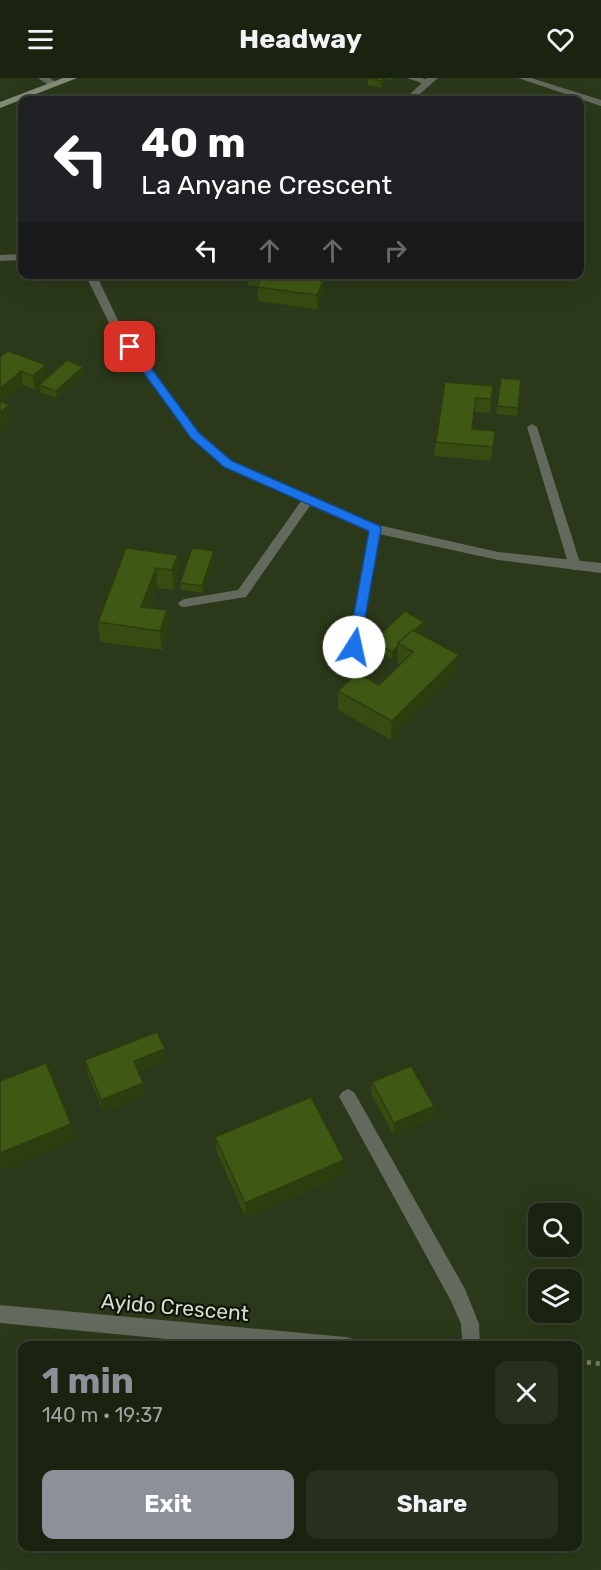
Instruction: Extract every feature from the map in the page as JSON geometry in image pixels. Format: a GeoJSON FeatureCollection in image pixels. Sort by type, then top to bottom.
{"type":"FeatureCollection","features":[{"type":"Feature","properties":{"kind":"street"},"geometry":{"type":"LineString","coordinates":[[43,78],[54,85]]}},
{"type":"Feature","properties":{"kind":"street"},"geometry":{"type":"LineString","coordinates":[[24,96],[72,78]]}},
{"type":"Feature","properties":{"kind":"street"},"geometry":{"type":"LineString","coordinates":[[412,96],[430,80]]}},
{"type":"Feature","properties":{"kind":"street"},"geometry":{"type":"LineString","coordinates":[[0,105],[18,98]]}},
{"type":"Feature","properties":{"kind":"street"},"geometry":{"type":"LineString","coordinates":[[0,258],[18,257]]}},
{"type":"Feature","properties":{"kind":"street"},"geometry":{"type":"LineString","coordinates":[[92,279],[117,329],[195,435],[228,464],[375,529],[498,556],[601,568]]}},
{"type":"Feature","properties":{"kind":"street"},"geometry":{"type":"LineString","coordinates":[[348,1097],[458,1295],[470,1324],[472,1341]]}},
{"type":"Feature","properties":{"kind":"street","name":"Ayido Crescent"},"geometry":{"type":"LineString","coordinates":[[0,1314],[292,1341]]}},
{"type":"Feature","properties":{"kind":"lane"},"geometry":{"type":"LineString","coordinates":[[411,78],[430,80]]}},
{"type":"Feature","properties":{"kind":"lane"},"geometry":{"type":"LineString","coordinates":[[522,78],[579,96]]}},
{"type":"Feature","properties":{"kind":"lane"},"geometry":{"type":"LineString","coordinates":[[584,98],[601,103]]}},
{"type":"Feature","properties":{"kind":"lane"},"geometry":{"type":"LineString","coordinates":[[532,428],[574,566]]}},
{"type":"Feature","properties":{"kind":"lane"},"geometry":{"type":"LineString","coordinates":[[184,603],[242,594],[308,500]]}},
{"type":"Feature","properties":{"kind":"lane"},"geometry":{"type":"LineString","coordinates":[[354,647],[375,529]]}},
{"type":"Feature","properties":{"kind":"path"},"geometry":{"type":"LineString","coordinates":[[582,1362],[601,1364]]}},
{"type":"Feature","properties":{"kind":"shaded area"},"geometry":{"type":"Polygon","coordinates":[[[0,78],[601,78],[601,1570],[0,1570],[0,78]]]}},
{"type":"Feature","properties":{"kind":"building"},"geometry":{"type":"Polygon","coordinates":[[[368,78],[384,78],[381,81],[368,78]]]}},
{"type":"Feature","properties":{"kind":"building"},"geometry":{"type":"Polygon","coordinates":[[[261,279],[323,281],[317,295],[257,287],[261,279]]]}},
{"type":"Feature","properties":{"kind":"building"},"geometry":{"type":"Polygon","coordinates":[[[8,351],[46,365],[33,376],[21,371],[0,389],[0,357],[8,351]]]}},
{"type":"Feature","properties":{"kind":"building"},"geometry":{"type":"Polygon","coordinates":[[[67,360],[83,367],[56,391],[39,385],[67,360]]]}},
{"type":"Feature","properties":{"kind":"building"},"geometry":{"type":"Polygon","coordinates":[[[501,378],[521,380],[518,408],[497,406],[501,378]]]}},
{"type":"Feature","properties":{"kind":"building"},"geometry":{"type":"Polygon","coordinates":[[[445,382],[493,386],[491,399],[476,398],[472,429],[495,431],[493,447],[436,442],[445,382]]]}},
{"type":"Feature","properties":{"kind":"building"},"geometry":{"type":"Polygon","coordinates":[[[0,401],[9,405],[0,413],[0,401]]]}},
{"type":"Feature","properties":{"kind":"building"},"geometry":{"type":"Polygon","coordinates":[[[126,548],[178,555],[172,570],[156,568],[141,607],[167,610],[160,631],[98,622],[126,548]]]}},
{"type":"Feature","properties":{"kind":"building"},"geometry":{"type":"Polygon","coordinates":[[[192,548],[214,551],[202,586],[180,583],[192,548]]]}},
{"type":"Feature","properties":{"kind":"building"},"geometry":{"type":"Polygon","coordinates":[[[405,611],[424,622],[398,643],[392,652],[373,641],[405,611]]]}},
{"type":"Feature","properties":{"kind":"building"},"geometry":{"type":"Polygon","coordinates":[[[413,630],[459,655],[392,721],[338,691],[357,673],[379,685],[413,652],[398,643],[413,630]]]}},
{"type":"Feature","properties":{"kind":"building"},"geometry":{"type":"Polygon","coordinates":[[[157,1032],[165,1049],[134,1061],[143,1083],[101,1100],[85,1060],[157,1032]]]}},
{"type":"Feature","properties":{"kind":"building"},"geometry":{"type":"Polygon","coordinates":[[[46,1063],[71,1124],[0,1153],[0,1081],[46,1063]]]}},
{"type":"Feature","properties":{"kind":"building"},"geometry":{"type":"Polygon","coordinates":[[[411,1066],[434,1106],[394,1123],[372,1082],[411,1066]]]}},
{"type":"Feature","properties":{"kind":"building"},"geometry":{"type":"Polygon","coordinates":[[[311,1097],[344,1160],[245,1203],[215,1137],[311,1097]]]}},
{"type":"Feature","properties":{"kind":"route"},"geometry":{"type":"LineString","coordinates":[[130,347],[195,435],[228,464],[375,529],[354,647]]}}]}
